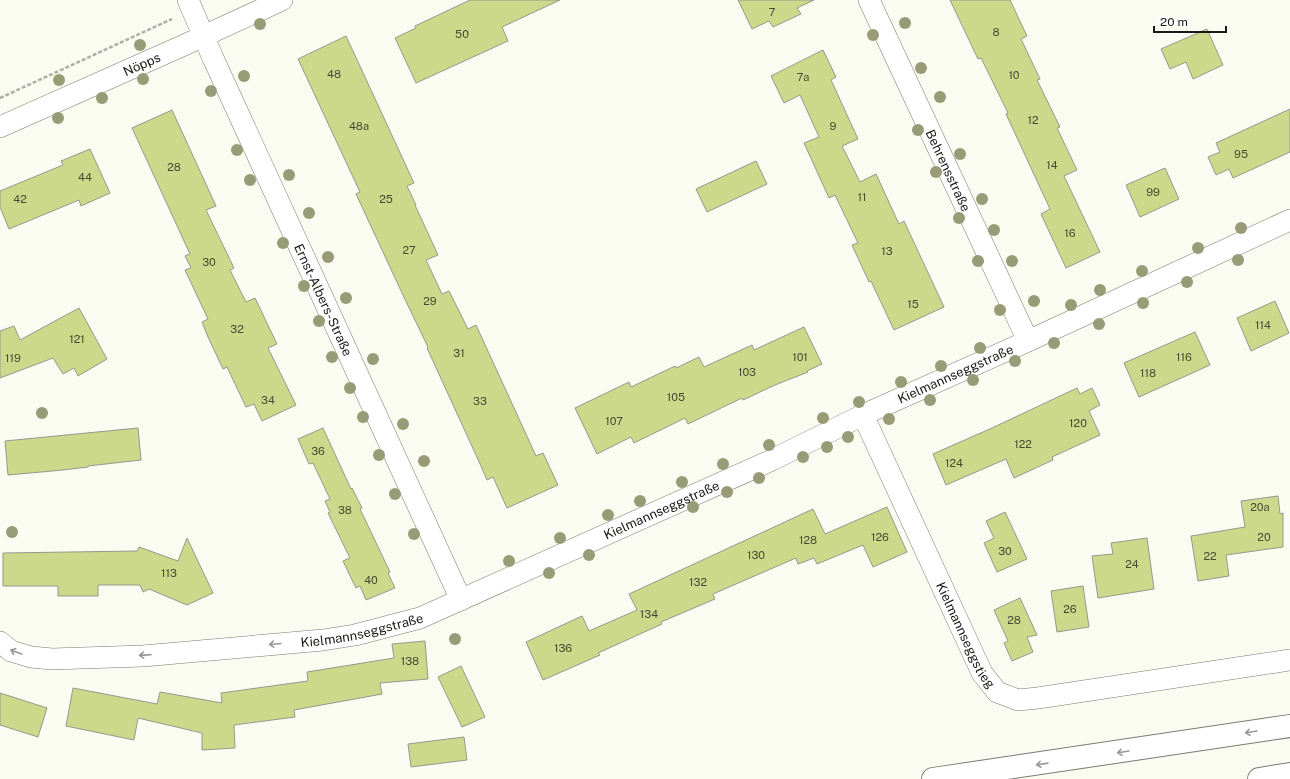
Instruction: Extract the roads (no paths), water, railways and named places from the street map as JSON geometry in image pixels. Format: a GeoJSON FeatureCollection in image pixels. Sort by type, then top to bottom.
{"type":"FeatureCollection","features":[{"type":"Feature","properties":{"kind":"highway"},"geometry":{"type":"LineString","coordinates":[[933,779],[1290,726]]}},
{"type":"Feature","properties":{"kind":"highway"},"geometry":{"type":"LineString","coordinates":[[1259,779],[1290,774]]}},
{"type":"Feature","properties":{"kind":"street","name":"Nöpps"},"geometry":{"type":"LineString","coordinates":[[0,127],[282,0]]}},
{"type":"Feature","properties":{"kind":"street","name":"Behrensstraße"},"geometry":{"type":"LineString","coordinates":[[869,0],[1028,341]]}},
{"type":"Feature","properties":{"kind":"street","name":"Ernst-Albers-Straße"},"geometry":{"type":"LineString","coordinates":[[190,5],[212,58],[461,600]]}},
{"type":"Feature","properties":{"kind":"street","name":"Kielmannseggstraße"},"geometry":{"type":"LineString","coordinates":[[0,642],[11,651],[31,657],[52,659],[143,656],[323,640],[355,635],[420,618],[772,460],[863,415],[1028,341],[1290,220]]}},
{"type":"Feature","properties":{"kind":"street","name":"Kielmannseggstieg"},"geometry":{"type":"LineString","coordinates":[[863,415],[982,673],[997,692],[1018,700],[1038,698],[1290,660]]}}]}
